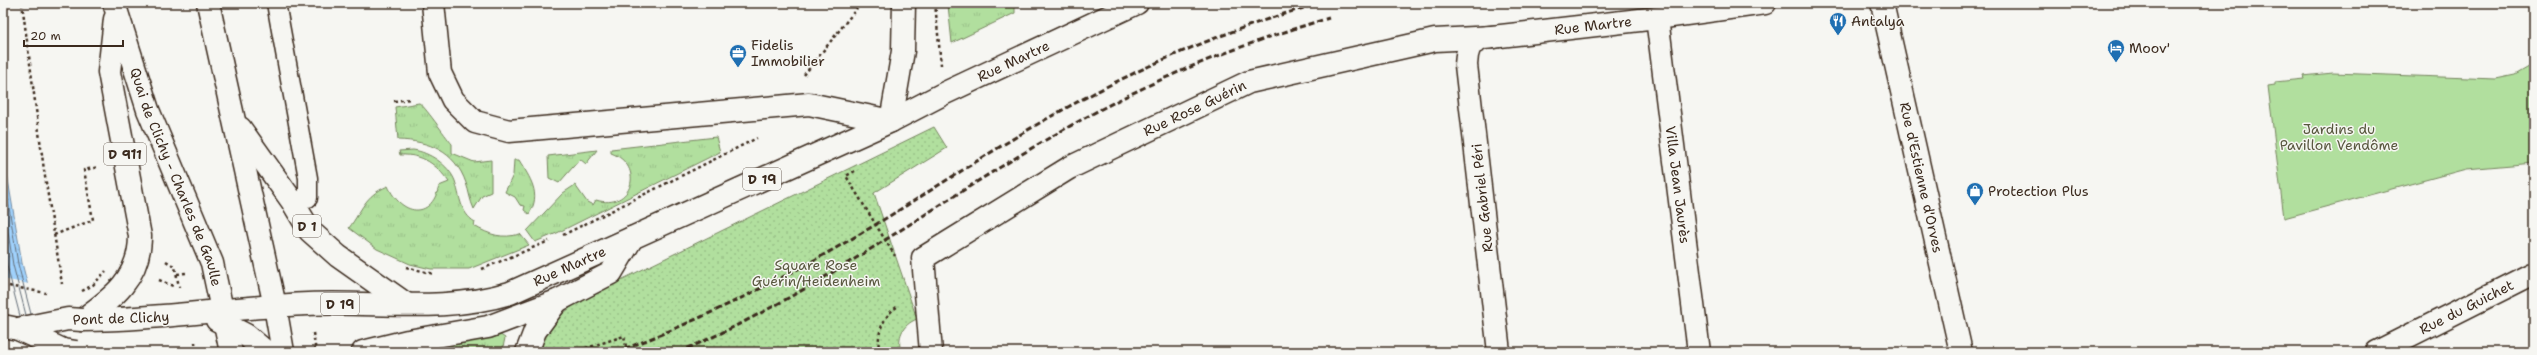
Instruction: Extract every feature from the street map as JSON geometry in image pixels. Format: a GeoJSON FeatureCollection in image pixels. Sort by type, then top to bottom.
{"type":"FeatureCollection","features":[{"type":"Feature","properties":{"kind":"main road","name":"D 1"},"geometry":{"type":"LineString","coordinates":[[208,3],[236,122],[275,306],[283,352]]}},
{"type":"Feature","properties":{"kind":"main road"},"geometry":{"type":"LineString","coordinates":[[433,3],[440,73],[454,100],[475,122],[509,131],[808,104],[891,121],[903,51],[904,3]]}},
{"type":"Feature","properties":{"kind":"main road","name":"Rue Martre"},"geometry":{"type":"LineString","coordinates":[[218,316],[275,306],[310,304],[464,304],[504,295],[891,121],[945,93],[1137,3]]}},
{"type":"Feature","properties":{"kind":"main road","name":"Rue Martre"},"geometry":{"type":"LineString","coordinates":[[1470,45],[1478,40],[1494,37],[1657,18],[1764,3]]}},
{"type":"Feature","properties":{"kind":"main road","name":"Rue d'Estienne d'Orves"},"geometry":{"type":"LineString","coordinates":[[1882,3],[1961,352]]}},
{"type":"Feature","properties":{"kind":"main road","name":"D 911"},"geometry":{"type":"LineString","coordinates":[[82,320],[117,294],[134,269],[139,251],[140,236],[109,72],[115,6]]}},
{"type":"Feature","properties":{"kind":"main road","name":"Quai de Clichy - Charles de Gaulle"},"geometry":{"type":"LineString","coordinates":[[115,6],[148,110],[212,263],[218,316],[232,346]]}},
{"type":"Feature","properties":{"kind":"main road","name":"Villa Jean Jaurès"},"geometry":{"type":"LineString","coordinates":[[1657,18],[1699,352]]}},
{"type":"Feature","properties":{"kind":"main road","name":"Rue Rose Guérin"},"geometry":{"type":"LineString","coordinates":[[931,352],[923,258],[1069,168],[1249,82],[1435,40],[1494,37]]}},
{"type":"Feature","properties":{"kind":"main road","name":"Rue Gabriel Péri"},"geometry":{"type":"LineString","coordinates":[[1470,45],[1466,65],[1499,352]]}},
{"type":"Feature","properties":{"kind":"main road","name":"D 1"},"geometry":{"type":"LineString","coordinates":[[236,122],[292,201],[310,231],[338,256],[406,304]]}},
{"type":"Feature","properties":{"kind":"main road"},"geometry":{"type":"LineString","coordinates":[[363,352],[408,341],[488,328],[558,301],[611,273],[632,238]]}},
{"type":"Feature","properties":{"kind":"main road","name":"Rue du Guichet"},"geometry":{"type":"LineString","coordinates":[[2377,352],[2534,273]]}},
{"type":"Feature","properties":{"kind":"main road"},"geometry":{"type":"LineString","coordinates":[[527,352],[535,332],[558,301]]}},
{"type":"Feature","properties":{"kind":"main road"},"geometry":{"type":"LineString","coordinates":[[232,346],[275,306]]}},
{"type":"Feature","properties":{"kind":"main road","name":"Pont de Clichy"},"geometry":{"type":"LineString","coordinates":[[11,328],[68,319],[121,320],[218,316]]}},
{"type":"Feature","properties":{"kind":"main road","name":"Pont de Clichy"},"geometry":{"type":"LineString","coordinates":[[11,328],[63,350],[76,352]]}},
{"type":"Feature","properties":{"kind":"main road"},"geometry":{"type":"LineString","coordinates":[[232,346],[266,352]]}},
{"type":"Feature","properties":{"kind":"lane"},"geometry":{"type":"LineString","coordinates":[[276,3],[308,178],[308,198],[292,201]]}},
{"type":"Feature","properties":{"kind":"path"},"geometry":{"type":"LineString","coordinates":[[22,3],[62,284]]}},
{"type":"Feature","properties":{"kind":"path"},"geometry":{"type":"LineString","coordinates":[[797,76],[804,75],[861,3]]}},
{"type":"Feature","properties":{"kind":"path"},"geometry":{"type":"LineString","coordinates":[[935,3],[941,65]]}},
{"type":"Feature","properties":{"kind":"path"},"geometry":{"type":"LineString","coordinates":[[394,101],[411,99]]}},
{"type":"Feature","properties":{"kind":"path"},"geometry":{"type":"LineString","coordinates":[[561,236],[762,136]]}},
{"type":"Feature","properties":{"kind":"path"},"geometry":{"type":"LineString","coordinates":[[54,235],[92,220],[84,170],[104,166]]}},
{"type":"Feature","properties":{"kind":"path"},"geometry":{"type":"LineString","coordinates":[[859,169],[846,176],[898,261]]}},
{"type":"Feature","properties":{"kind":"path"},"geometry":{"type":"LineString","coordinates":[[478,270],[554,239]]}},
{"type":"Feature","properties":{"kind":"path"},"geometry":{"type":"LineString","coordinates":[[401,266],[435,274]]}},
{"type":"Feature","properties":{"kind":"path"},"geometry":{"type":"LineString","coordinates":[[78,292],[93,285],[106,271]]}},
{"type":"Feature","properties":{"kind":"path"},"geometry":{"type":"LineString","coordinates":[[176,274],[188,272]]}},
{"type":"Feature","properties":{"kind":"path"},"geometry":{"type":"LineString","coordinates":[[154,278],[186,291]]}},
{"type":"Feature","properties":{"kind":"path"},"geometry":{"type":"LineString","coordinates":[[3,285],[52,294]]}},
{"type":"Feature","properties":{"kind":"path"},"geometry":{"type":"LineString","coordinates":[[879,352],[878,341],[881,325],[888,313],[900,305]]}},
{"type":"Feature","properties":{"kind":"path"},"geometry":{"type":"LineString","coordinates":[[574,352],[624,336],[627,352]]}},
{"type":"Feature","properties":{"kind":"path"},"geometry":{"type":"LineString","coordinates":[[194,341],[196,352]]}},
{"type":"Feature","properties":{"kind":"green space"},"geometry":{"type":"Polygon","coordinates":[[[961,3],[1015,3],[1015,13],[952,43],[948,5],[961,3]]]}},
{"type":"Feature","properties":{"kind":"green space","name":"Jardins du Pavillon Vendôme"},"geometry":{"type":"Polygon","coordinates":[[[2534,64],[2534,163],[2466,169],[2284,218],[2268,86],[2275,85],[2275,82],[2304,79],[2303,76],[2333,73],[2496,79],[2515,75],[2534,64]]]}},
{"type":"Feature","properties":{"kind":"green space"},"geometry":{"type":"Polygon","coordinates":[[[419,103],[452,144],[452,153],[474,162],[491,160],[491,192],[482,196],[474,209],[461,172],[448,156],[440,150],[430,146],[398,140],[395,107],[419,103]]]}},
{"type":"Feature","properties":{"kind":"green space","name":"Square Rose Guérin/Heidenheim"},"geometry":{"type":"Polygon","coordinates":[[[934,127],[947,148],[874,193],[917,319],[904,328],[902,332],[900,337],[901,352],[535,352],[555,320],[580,300],[934,127]]]}},
{"type":"Feature","properties":{"kind":"green space"},"geometry":{"type":"Polygon","coordinates":[[[716,137],[720,152],[557,233],[535,242],[527,231],[563,193],[575,185],[587,202],[593,205],[596,200],[608,202],[618,199],[626,193],[630,186],[631,176],[628,167],[622,159],[611,153],[611,149],[716,137]]]}},
{"type":"Feature","properties":{"kind":"green space"},"geometry":{"type":"Polygon","coordinates":[[[413,150],[432,156],[448,170],[455,181],[463,209],[475,222],[474,226],[485,232],[496,235],[507,236],[520,234],[529,245],[469,269],[431,269],[410,264],[377,249],[349,228],[369,199],[374,194],[388,186],[400,203],[415,210],[423,209],[429,205],[435,197],[439,186],[449,182],[434,165],[428,161],[416,156],[400,155],[399,151],[413,150]]]}},
{"type":"Feature","properties":{"kind":"green space"},"geometry":{"type":"Polygon","coordinates":[[[597,150],[586,164],[580,159],[559,183],[549,178],[548,156],[597,150]]]}},
{"type":"Feature","properties":{"kind":"green space"},"geometry":{"type":"Polygon","coordinates":[[[514,160],[519,160],[533,186],[533,207],[529,214],[524,210],[525,206],[520,205],[515,197],[505,192],[513,175],[514,160]]]}},
{"type":"Feature","properties":{"kind":"green space"},"geometry":{"type":"Polygon","coordinates":[[[499,334],[505,338],[502,352],[418,352],[499,334]]]}},
{"type":"Feature","properties":{"kind":"water"},"geometry":{"type":"Polygon","coordinates":[[[3,150],[22,263],[45,352],[3,352],[3,150]]]}},
{"type":"Feature","properties":{"kind":"pier"},"geometry":{"type":"Polygon","coordinates":[[[3,279],[29,284],[47,352],[3,352],[3,279]]]}},
{"type":"Feature","properties":{"kind":"railway"},"geometry":{"type":"LineString","coordinates":[[616,352],[697,319],[750,294],[827,253],[888,217],[1037,124],[1098,91],[1160,61],[1224,35],[1256,23],[1321,3]]}},
{"type":"Feature","properties":{"kind":"railway"},"geometry":{"type":"LineString","coordinates":[[679,352],[732,328],[784,301],[834,272],[1030,149],[1111,104],[1202,62],[1329,18]]}},
{"type":"Feature","properties":{"kind":"place","name":"Antalya"},"geometry":{"type":"Point","coordinates":[1838,36]}},
{"type":"Feature","properties":{"kind":"place","name":"Moov'"},"geometry":{"type":"Point","coordinates":[2116,63]}},
{"type":"Feature","properties":{"kind":"place","name":"Fidelis Immobilier"},"geometry":{"type":"Point","coordinates":[738,68]}},
{"type":"Feature","properties":{"kind":"place","name":"Protection Plus"},"geometry":{"type":"Point","coordinates":[1975,206]}}]}
